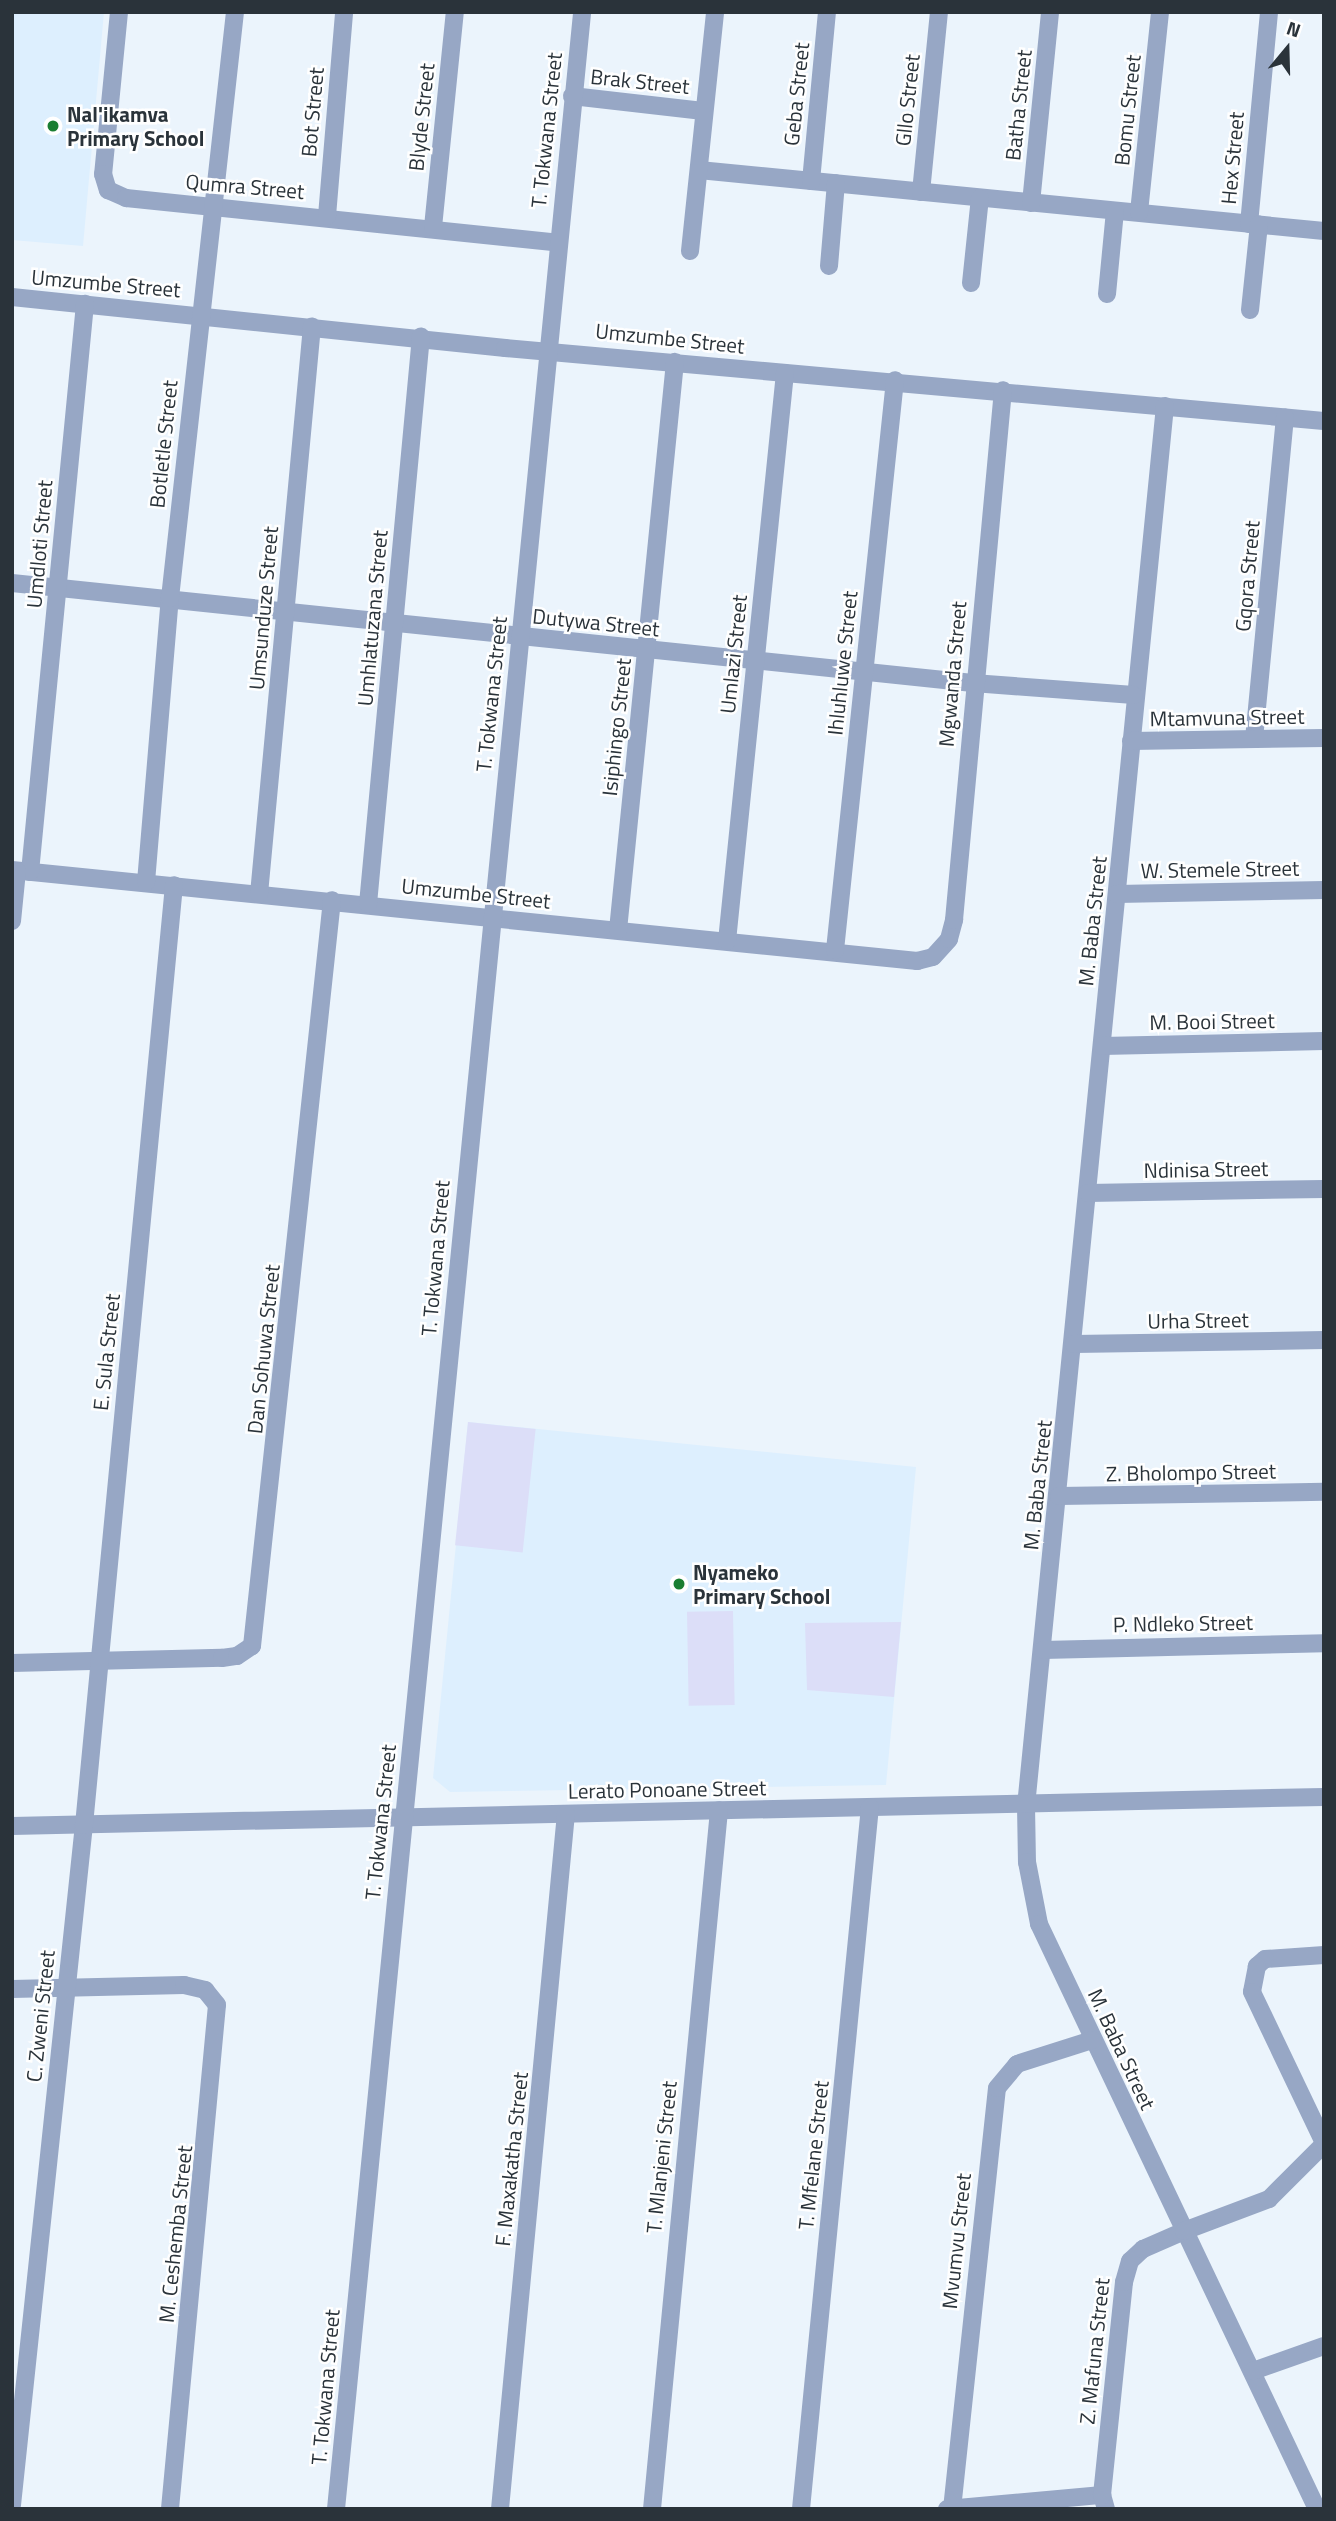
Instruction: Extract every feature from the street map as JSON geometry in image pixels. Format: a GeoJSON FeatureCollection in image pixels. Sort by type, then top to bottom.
{"type":"FeatureCollection","features":[{"type":"Feature","properties":{"kind":"street","name":"Qumra Street"},"geometry":{"type":"LineString","coordinates":[[119,12],[103,174],[108,190],[126,198],[433,227],[558,243]]}},
{"type":"Feature","properties":{"kind":"street","name":"Botletle Street"},"geometry":{"type":"LineString","coordinates":[[146,882],[170,598],[199,314],[215,207],[235,12]]}},
{"type":"Feature","properties":{"kind":"street","name":"Bot Street"},"geometry":{"type":"LineString","coordinates":[[327,216],[344,12]]}},
{"type":"Feature","properties":{"kind":"street","name":"Blyde Street"},"geometry":{"type":"LineString","coordinates":[[433,227],[455,12]]}},
{"type":"Feature","properties":{"kind":"street","name":"T. Tokwana Street"},"geometry":{"type":"LineString","coordinates":[[336,2509],[582,12]]}},
{"type":"Feature","properties":{"kind":"street"},"geometry":{"type":"LineString","coordinates":[[690,251],[715,12]]}},
{"type":"Feature","properties":{"kind":"street","name":"Geba Street"},"geometry":{"type":"LineString","coordinates":[[811,181],[827,12]]}},
{"type":"Feature","properties":{"kind":"street","name":"Gllo Street"},"geometry":{"type":"LineString","coordinates":[[921,192],[939,12]]}},
{"type":"Feature","properties":{"kind":"street","name":"Batha Street"},"geometry":{"type":"LineString","coordinates":[[1031,203],[1050,12]]}},
{"type":"Feature","properties":{"kind":"street","name":"Bomu Street"},"geometry":{"type":"LineString","coordinates":[[1139,212],[1160,12]]}},
{"type":"Feature","properties":{"kind":"street","name":"Hex Street"},"geometry":{"type":"LineString","coordinates":[[1250,310],[1269,12]]}},
{"type":"Feature","properties":{"kind":"street","name":"Brak Street"},"geometry":{"type":"LineString","coordinates":[[572,96],[703,111]]}},
{"type":"Feature","properties":{"kind":"street"},"geometry":{"type":"LineString","coordinates":[[699,170],[1324,231]]}},
{"type":"Feature","properties":{"kind":"street"},"geometry":{"type":"LineString","coordinates":[[829,266],[836,183]]}},
{"type":"Feature","properties":{"kind":"street"},"geometry":{"type":"LineString","coordinates":[[971,283],[979,198]]}},
{"type":"Feature","properties":{"kind":"street"},"geometry":{"type":"LineString","coordinates":[[1107,294],[1115,211]]}},
{"type":"Feature","properties":{"kind":"street","name":"Umzumbe Street"},"geometry":{"type":"LineString","coordinates":[[12,297],[785,373],[895,380],[1324,421]]}},
{"type":"Feature","properties":{"kind":"street","name":"Umdloti Street"},"geometry":{"type":"LineString","coordinates":[[12,921],[58,587],[85,304]]}},
{"type":"Feature","properties":{"kind":"street","name":"Umsunduze Street"},"geometry":{"type":"LineString","coordinates":[[259,894],[312,326]]}},
{"type":"Feature","properties":{"kind":"street","name":"Umhlatuzana Street"},"geometry":{"type":"LineString","coordinates":[[368,904],[421,337]]}},
{"type":"Feature","properties":{"kind":"street","name":"Isiphingo Street"},"geometry":{"type":"LineString","coordinates":[[618,930],[675,362]]}},
{"type":"Feature","properties":{"kind":"street","name":"Umlazi Street"},"geometry":{"type":"LineString","coordinates":[[727,941],[785,373]]}},
{"type":"Feature","properties":{"kind":"street","name":"Ihluhluwe Street"},"geometry":{"type":"LineString","coordinates":[[835,950],[895,380]]}},
{"type":"Feature","properties":{"kind":"street","name":"Mgwanda Street"},"geometry":{"type":"LineString","coordinates":[[933,957],[949,939],[954,920],[973,683],[1003,390]]}},
{"type":"Feature","properties":{"kind":"street","name":"M. Baba Street"},"geometry":{"type":"LineString","coordinates":[[1165,406],[1059,1496],[1026,1805],[1027,1862],[1039,1924],[1317,2509]]}},
{"type":"Feature","properties":{"kind":"street","name":"Gqora Street"},"geometry":{"type":"LineString","coordinates":[[1254,739],[1285,418]]}},
{"type":"Feature","properties":{"kind":"street","name":"Dutywa Street"},"geometry":{"type":"LineString","coordinates":[[12,583],[395,620],[520,637],[973,683],[1135,695]]}},
{"type":"Feature","properties":{"kind":"street","name":"Mtamvuna Street"},"geometry":{"type":"LineString","coordinates":[[1131,741],[1324,738]]}},
{"type":"Feature","properties":{"kind":"street","name":"Umzumbe Street"},"geometry":{"type":"LineString","coordinates":[[20,871],[174,884],[491,919],[835,950],[917,961],[933,957]]}},
{"type":"Feature","properties":{"kind":"street","name":"E. Sula Street"},"geometry":{"type":"LineString","coordinates":[[84,1825],[174,884]]}},
{"type":"Feature","properties":{"kind":"street","name":"W. Stemele Street"},"geometry":{"type":"LineString","coordinates":[[1117,894],[1324,890]]}},
{"type":"Feature","properties":{"kind":"street","name":"Dan Sohuwa Street"},"geometry":{"type":"LineString","coordinates":[[12,1663],[237,1656],[247,1652],[256,1635],[332,901]]}},
{"type":"Feature","properties":{"kind":"street","name":"M. Booi Street"},"geometry":{"type":"LineString","coordinates":[[1102,1046],[1324,1041]]}},
{"type":"Feature","properties":{"kind":"street","name":"Ndinisa Street"},"geometry":{"type":"LineString","coordinates":[[1088,1193],[1324,1189]]}},
{"type":"Feature","properties":{"kind":"street","name":"Urha Street"},"geometry":{"type":"LineString","coordinates":[[1074,1344],[1324,1340]]}},
{"type":"Feature","properties":{"kind":"street","name":"Z. Bholompo Street"},"geometry":{"type":"LineString","coordinates":[[1059,1496],[1324,1492]]}},
{"type":"Feature","properties":{"kind":"street","name":"P. Ndleko Street"},"geometry":{"type":"LineString","coordinates":[[1043,1650],[1324,1643]]}},
{"type":"Feature","properties":{"kind":"street","name":"Lerato Ponoane Street"},"geometry":{"type":"LineString","coordinates":[[12,1826],[1324,1797]]}},
{"type":"Feature","properties":{"kind":"street","name":"T. Mfelane Street"},"geometry":{"type":"LineString","coordinates":[[801,2509],[870,1807]]}},
{"type":"Feature","properties":{"kind":"street","name":"T. Mlanjeni Street"},"geometry":{"type":"LineString","coordinates":[[652,2509],[719,1810]]}},
{"type":"Feature","properties":{"kind":"street","name":"F. Maxakatha Street"},"geometry":{"type":"LineString","coordinates":[[500,2509],[566,1814]]}},
{"type":"Feature","properties":{"kind":"street","name":"C. Zweni Street"},"geometry":{"type":"LineString","coordinates":[[12,2505],[84,1825]]}},
{"type":"Feature","properties":{"kind":"street"},"geometry":{"type":"LineString","coordinates":[[1324,1955],[1265,1959],[1257,1966],[1252,1992],[1324,2144]]}},
{"type":"Feature","properties":{"kind":"street","name":"M. Ceshemba Street"},"geometry":{"type":"LineString","coordinates":[[66,1987],[196,1986],[212,1996],[219,2020],[170,2509]]}},
{"type":"Feature","properties":{"kind":"street"},"geometry":{"type":"LineString","coordinates":[[12,1989],[66,1987]]}},
{"type":"Feature","properties":{"kind":"street","name":"Mvumvu Street"},"geometry":{"type":"LineString","coordinates":[[950,2509],[997,2088],[1017,2064],[1092,2040]]}},
{"type":"Feature","properties":{"kind":"street","name":"Z. Mafuna Street"},"geometry":{"type":"LineString","coordinates":[[1104,2502],[1126,2268],[1143,2249],[1269,2199],[1324,2144]]}},
{"type":"Feature","properties":{"kind":"street"},"geometry":{"type":"LineString","coordinates":[[1253,2371],[1324,2346]]}},
{"type":"Feature","properties":{"kind":"street"},"geometry":{"type":"LineString","coordinates":[[950,2509],[1104,2502]]}},
{"type":"Feature","properties":{"kind":"shaded area","name":"Nal'ikamva Primary School"},"geometry":{"type":"Polygon","coordinates":[[[12,12],[104,12],[83,246],[12,240],[12,12]]]}},
{"type":"Feature","properties":{"kind":"shaded area","name":"Nyameko Primary School"},"geometry":{"type":"Polygon","coordinates":[[[468,1422],[916,1467],[886,1785],[450,1792],[433,1778],[468,1422]]]}},
{"type":"Feature","properties":{"kind":"shaded area"},"geometry":{"type":"Polygon","coordinates":[[[468,1422],[536,1429],[523,1552],[455,1545],[468,1422]]]}},
{"type":"Feature","properties":{"kind":"shaded area"},"geometry":{"type":"Polygon","coordinates":[[[733,1611],[735,1705],[689,1706],[687,1612],[733,1611]]]}},
{"type":"Feature","properties":{"kind":"shaded area"},"geometry":{"type":"Polygon","coordinates":[[[901,1622],[894,1697],[807,1690],[805,1623],[901,1622]]]}},
{"type":"Feature","properties":{"kind":"place","name":"Nal'ikamva Primary School"},"geometry":{"type":"Point","coordinates":[53,126]}},
{"type":"Feature","properties":{"kind":"place","name":"Nyameko Primary School"},"geometry":{"type":"Point","coordinates":[679,1584]}}]}
